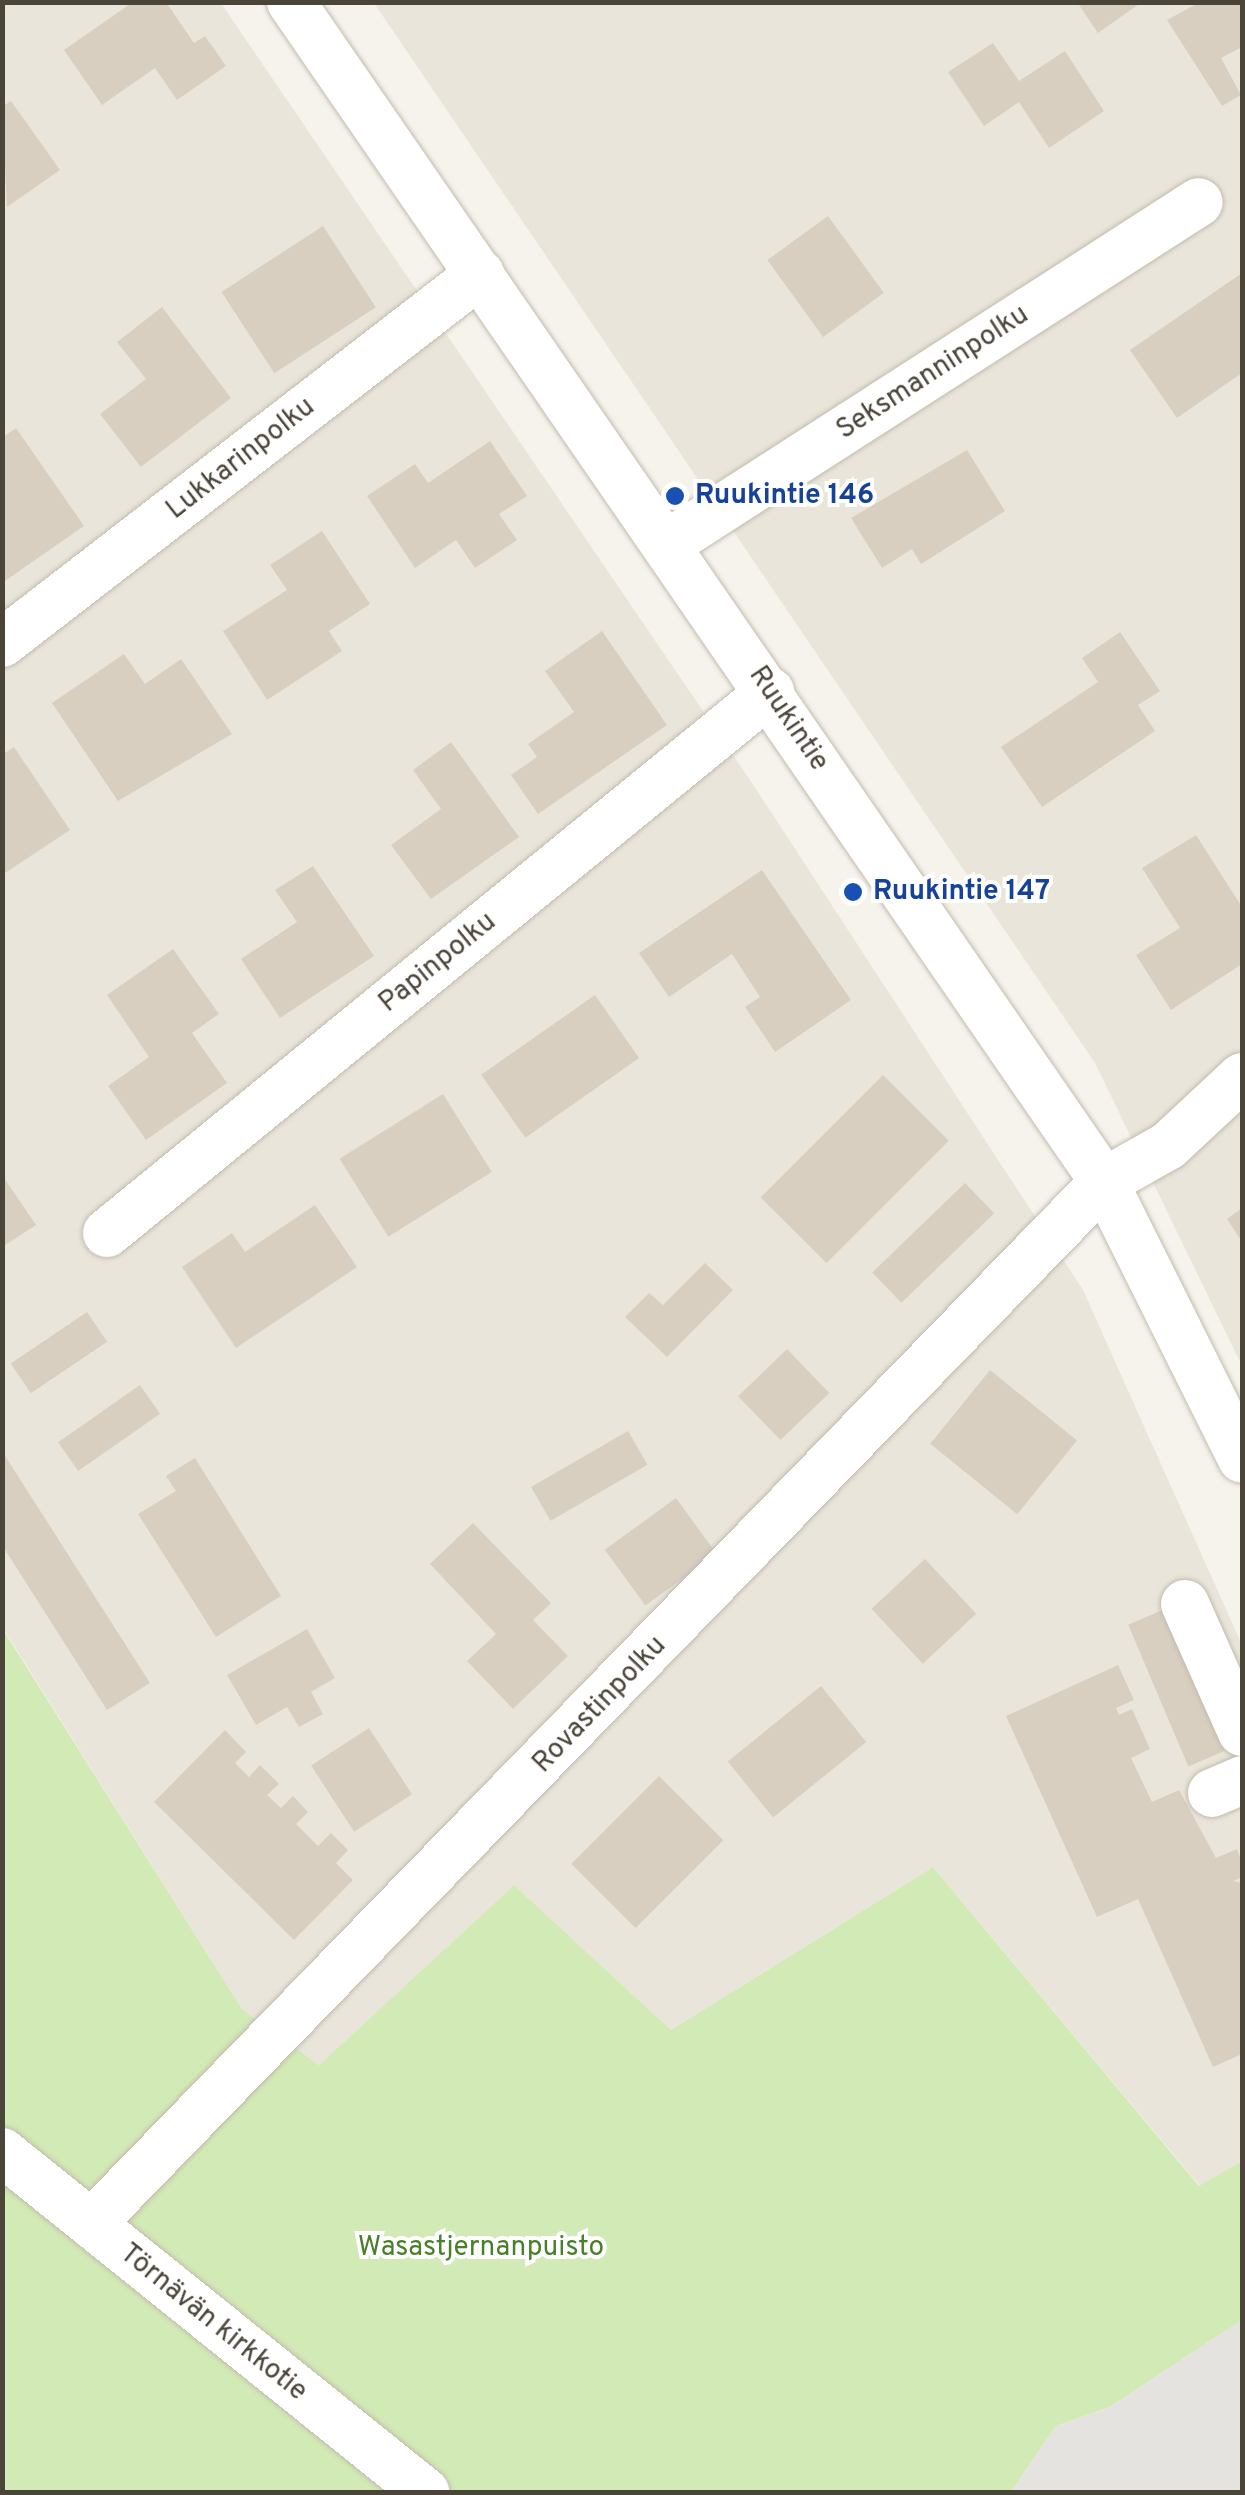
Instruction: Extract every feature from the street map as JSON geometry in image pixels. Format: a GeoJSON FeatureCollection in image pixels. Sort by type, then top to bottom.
{"type":"FeatureCollection","features":[{"type":"Feature","properties":{"kind":"street","name":"Ruukintie"},"geometry":{"type":"LineString","coordinates":[[292,2],[1104,1182],[1242,1459]]}},
{"type":"Feature","properties":{"kind":"street","name":"Seksmanninpolku"},"geometry":{"type":"LineString","coordinates":[[666,544],[1199,202]]}},
{"type":"Feature","properties":{"kind":"street","name":"Lukkarinpolku"},"geometry":{"type":"LineString","coordinates":[[2,643],[480,274]]}},
{"type":"Feature","properties":{"kind":"street","name":"Papinpolku"},"geometry":{"type":"LineString","coordinates":[[107,1233],[770,692]]}},
{"type":"Feature","properties":{"kind":"street","name":"Rovastinpolku"},"geometry":{"type":"LineString","coordinates":[[91,2224],[1104,1182],[1168,1146],[1242,1077]]}},
{"type":"Feature","properties":{"kind":"street"},"geometry":{"type":"LineString","coordinates":[[1184,1604],[1242,1732]]}},
{"type":"Feature","properties":{"kind":"street","name":"Törnävän kirkkotie"},"geometry":{"type":"LineString","coordinates":[[2,2152],[425,2492]]}},
{"type":"Feature","properties":{"kind":"shaded area"},"geometry":{"type":"Polygon","coordinates":[[[3,3],[221,3],[752,783],[1083,1290],[1242,1645],[1242,2161],[1200,2186],[933,1867],[671,2030],[514,1885],[319,2065],[242,2009],[3,1628],[3,3]]]}},
{"type":"Feature","properties":{"kind":"shaded area"},"geometry":{"type":"Polygon","coordinates":[[[374,3],[1242,3],[1242,1366],[1095,1063],[374,3]]]}},
{"type":"Feature","properties":{"kind":"shaded area"},"geometry":{"type":"Polygon","coordinates":[[[1242,2320],[1242,2492],[1011,2492],[1056,2426],[1110,2407],[1242,2320]]]}},
{"type":"Feature","properties":{"kind":"green space","name":"Wasastjernanpuisto"},"geometry":{"type":"Polygon","coordinates":[[[2,1628],[242,2009],[319,2065],[514,1885],[671,2030],[933,1867],[1199,2186],[1242,2161],[1242,2320],[1110,2407],[1056,2426],[1011,2492],[3,2492],[2,1628]]]}},
{"type":"Feature","properties":{"kind":"building"},"geometry":{"type":"Polygon","coordinates":[[[133,2],[166,2],[194,43],[205,36],[226,66],[177,100],[155,68],[102,105],[64,50],[133,2]]]}},
{"type":"Feature","properties":{"kind":"building"},"geometry":{"type":"Polygon","coordinates":[[[1077,2],[1142,2],[1098,33],[1077,2]]]}},
{"type":"Feature","properties":{"kind":"building"},"geometry":{"type":"Polygon","coordinates":[[[1200,2],[1242,2],[1242,47],[1221,58],[1241,95],[1222,106],[1167,20],[1200,2]]]}},
{"type":"Feature","properties":{"kind":"building"},"geometry":{"type":"Polygon","coordinates":[[[993,43],[1019,81],[1065,51],[1104,111],[1049,148],[1019,102],[984,126],[948,72],[993,43]]]}},
{"type":"Feature","properties":{"kind":"building"},"geometry":{"type":"Polygon","coordinates":[[[11,101],[60,170],[7,207],[2,107],[11,101]]]}},
{"type":"Feature","properties":{"kind":"building"},"geometry":{"type":"Polygon","coordinates":[[[828,216],[884,293],[823,337],[767,260],[828,216]]]}},
{"type":"Feature","properties":{"kind":"building"},"geometry":{"type":"Polygon","coordinates":[[[323,226],[376,307],[274,373],[222,292],[323,226]]]}},
{"type":"Feature","properties":{"kind":"building"},"geometry":{"type":"Polygon","coordinates":[[[1242,273],[1242,373],[1177,418],[1130,350],[1242,273]]]}},
{"type":"Feature","properties":{"kind":"building"},"geometry":{"type":"Polygon","coordinates":[[[162,307],[231,398],[141,467],[100,414],[146,379],[117,342],[162,307]]]}},
{"type":"Feature","properties":{"kind":"building"},"geometry":{"type":"Polygon","coordinates":[[[16,428],[84,526],[2,583],[2,438],[16,428]]]}},
{"type":"Feature","properties":{"kind":"building"},"geometry":{"type":"Polygon","coordinates":[[[490,441],[527,496],[499,514],[517,540],[475,568],[456,540],[415,568],[367,496],[415,464],[428,483],[490,441]]]}},
{"type":"Feature","properties":{"kind":"building"},"geometry":{"type":"Polygon","coordinates":[[[967,450],[1005,511],[921,564],[912,549],[882,568],[851,518],[967,450]]]}},
{"type":"Feature","properties":{"kind":"building"},"geometry":{"type":"Polygon","coordinates":[[[322,531],[370,604],[329,631],[342,651],[267,700],[223,631],[287,590],[270,565],[322,531]]]}},
{"type":"Feature","properties":{"kind":"building"},"geometry":{"type":"Polygon","coordinates":[[[602,631],[667,725],[538,814],[511,775],[537,757],[528,744],[574,712],[545,671],[602,631]]]}},
{"type":"Feature","properties":{"kind":"building"},"geometry":{"type":"Polygon","coordinates":[[[1120,632],[1160,691],[1138,705],[1155,731],[1042,807],[1001,747],[1098,682],[1082,658],[1120,632]]]}},
{"type":"Feature","properties":{"kind":"building"},"geometry":{"type":"Polygon","coordinates":[[[124,654],[145,684],[181,659],[232,734],[118,801],[52,703],[124,654]]]}},
{"type":"Feature","properties":{"kind":"building"},"geometry":{"type":"Polygon","coordinates":[[[451,742],[519,837],[431,899],[391,845],[441,809],[413,770],[451,742]]]}},
{"type":"Feature","properties":{"kind":"building"},"geometry":{"type":"Polygon","coordinates":[[[14,747],[70,830],[5,873],[2,755],[14,747]]]}},
{"type":"Feature","properties":{"kind":"building"},"geometry":{"type":"Polygon","coordinates":[[[1196,835],[1242,907],[1242,964],[1171,1010],[1136,955],[1180,928],[1142,868],[1196,835]]]}},
{"type":"Feature","properties":{"kind":"building"},"geometry":{"type":"Polygon","coordinates":[[[313,866],[374,956],[280,1018],[241,959],[297,922],[275,890],[313,866]]]}},
{"type":"Feature","properties":{"kind":"building"},"geometry":{"type":"Polygon","coordinates":[[[762,870],[851,1000],[775,1052],[745,1007],[760,997],[732,954],[669,997],[639,953],[762,870]]]}},
{"type":"Feature","properties":{"kind":"building"},"geometry":{"type":"Polygon","coordinates":[[[173,949],[219,1014],[192,1033],[227,1083],[146,1140],[108,1086],[149,1057],[107,995],[173,949]]]}},
{"type":"Feature","properties":{"kind":"building"},"geometry":{"type":"Polygon","coordinates":[[[595,995],[639,1058],[525,1138],[481,1075],[595,995]]]}},
{"type":"Feature","properties":{"kind":"building"},"geometry":{"type":"Polygon","coordinates":[[[883,1075],[949,1141],[826,1263],[761,1197],[883,1075]]]}},
{"type":"Feature","properties":{"kind":"building"},"geometry":{"type":"Polygon","coordinates":[[[443,1094],[492,1172],[388,1237],[340,1159],[443,1094]]]}},
{"type":"Feature","properties":{"kind":"building"},"geometry":{"type":"Polygon","coordinates":[[[2,1175],[36,1225],[2,1247],[2,1175]]]}},
{"type":"Feature","properties":{"kind":"building"},"geometry":{"type":"Polygon","coordinates":[[[965,1183],[994,1213],[901,1303],[872,1273],[965,1183]]]}},
{"type":"Feature","properties":{"kind":"building"},"geometry":{"type":"Polygon","coordinates":[[[315,1205],[357,1267],[236,1348],[182,1267],[232,1233],[245,1252],[315,1205]]]}},
{"type":"Feature","properties":{"kind":"building"},"geometry":{"type":"Polygon","coordinates":[[[1242,1208],[1242,1242],[1227,1219],[1242,1208]]]}},
{"type":"Feature","properties":{"kind":"building"},"geometry":{"type":"Polygon","coordinates":[[[705,1263],[733,1290],[667,1357],[625,1317],[649,1293],[663,1305],[705,1263]]]}},
{"type":"Feature","properties":{"kind":"building"},"geometry":{"type":"Polygon","coordinates":[[[87,1312],[107,1342],[31,1393],[11,1363],[87,1312]]]}},
{"type":"Feature","properties":{"kind":"building"},"geometry":{"type":"Polygon","coordinates":[[[787,1349],[829,1393],[780,1440],[738,1396],[787,1349]]]}},
{"type":"Feature","properties":{"kind":"building"},"geometry":{"type":"Polygon","coordinates":[[[990,1370],[1077,1440],[1017,1514],[930,1444],[990,1370]]]}},
{"type":"Feature","properties":{"kind":"building"},"geometry":{"type":"Polygon","coordinates":[[[140,1385],[160,1414],[78,1471],[58,1442],[140,1385]]]}},
{"type":"Feature","properties":{"kind":"building"},"geometry":{"type":"Polygon","coordinates":[[[628,1431],[648,1465],[551,1521],[531,1487],[628,1431]]]}},
{"type":"Feature","properties":{"kind":"building"},"geometry":{"type":"Polygon","coordinates":[[[2,1451],[150,1683],[107,1710],[2,1545],[2,1451]]]}},
{"type":"Feature","properties":{"kind":"building"},"geometry":{"type":"Polygon","coordinates":[[[195,1458],[281,1596],[216,1637],[138,1514],[176,1491],[166,1476],[195,1458]]]}},
{"type":"Feature","properties":{"kind":"building"},"geometry":{"type":"Polygon","coordinates":[[[676,1498],[717,1554],[645,1606],[605,1550],[676,1498]]]}},
{"type":"Feature","properties":{"kind":"building"},"geometry":{"type":"Polygon","coordinates":[[[473,1523],[551,1603],[533,1620],[568,1656],[513,1709],[467,1661],[496,1634],[430,1564],[473,1523]]]}},
{"type":"Feature","properties":{"kind":"building"},"geometry":{"type":"Polygon","coordinates":[[[925,1559],[976,1614],[923,1664],[872,1609],[925,1559]]]}},
{"type":"Feature","properties":{"kind":"building"},"geometry":{"type":"Polygon","coordinates":[[[1165,1609],[1225,1751],[1188,1766],[1128,1625],[1165,1609]]]}},
{"type":"Feature","properties":{"kind":"building"},"geometry":{"type":"Polygon","coordinates":[[[307,1629],[335,1678],[311,1692],[323,1714],[299,1727],[287,1707],[256,1725],[227,1675],[307,1629]]]}},
{"type":"Feature","properties":{"kind":"building"},"geometry":{"type":"Polygon","coordinates":[[[1118,1665],[1134,1700],[1116,1708],[1119,1715],[1132,1709],[1150,1749],[1131,1758],[1152,1802],[1179,1790],[1216,1858],[1237,1849],[1242,1862],[1242,1877],[1233,1881],[1242,1883],[1242,2054],[1213,2067],[1138,1899],[1097,1917],[1006,1716],[1118,1665]]]}},
{"type":"Feature","properties":{"kind":"building"},"geometry":{"type":"Polygon","coordinates":[[[821,1686],[866,1742],[773,1817],[728,1762],[821,1686]]]}},
{"type":"Feature","properties":{"kind":"building"},"geometry":{"type":"Polygon","coordinates":[[[369,1728],[412,1794],[354,1832],[311,1766],[369,1728]]]}},
{"type":"Feature","properties":{"kind":"building"},"geometry":{"type":"Polygon","coordinates":[[[225,1730],[246,1752],[235,1763],[249,1777],[260,1765],[279,1784],[267,1795],[281,1808],[293,1796],[308,1812],[296,1824],[318,1846],[331,1833],[348,1850],[336,1863],[353,1880],[294,1940],[154,1802],[225,1730]]]}},
{"type":"Feature","properties":{"kind":"building"},"geometry":{"type":"Polygon","coordinates":[[[659,1776],[723,1840],[636,1928],[571,1864],[659,1776]]]}},
{"type":"Feature","properties":{"kind":"place","name":"Ruukintie 146"},"geometry":{"type":"Point","coordinates":[675,496]}},
{"type":"Feature","properties":{"kind":"place","name":"Ruukintie 147"},"geometry":{"type":"Point","coordinates":[853,892]}}]}
